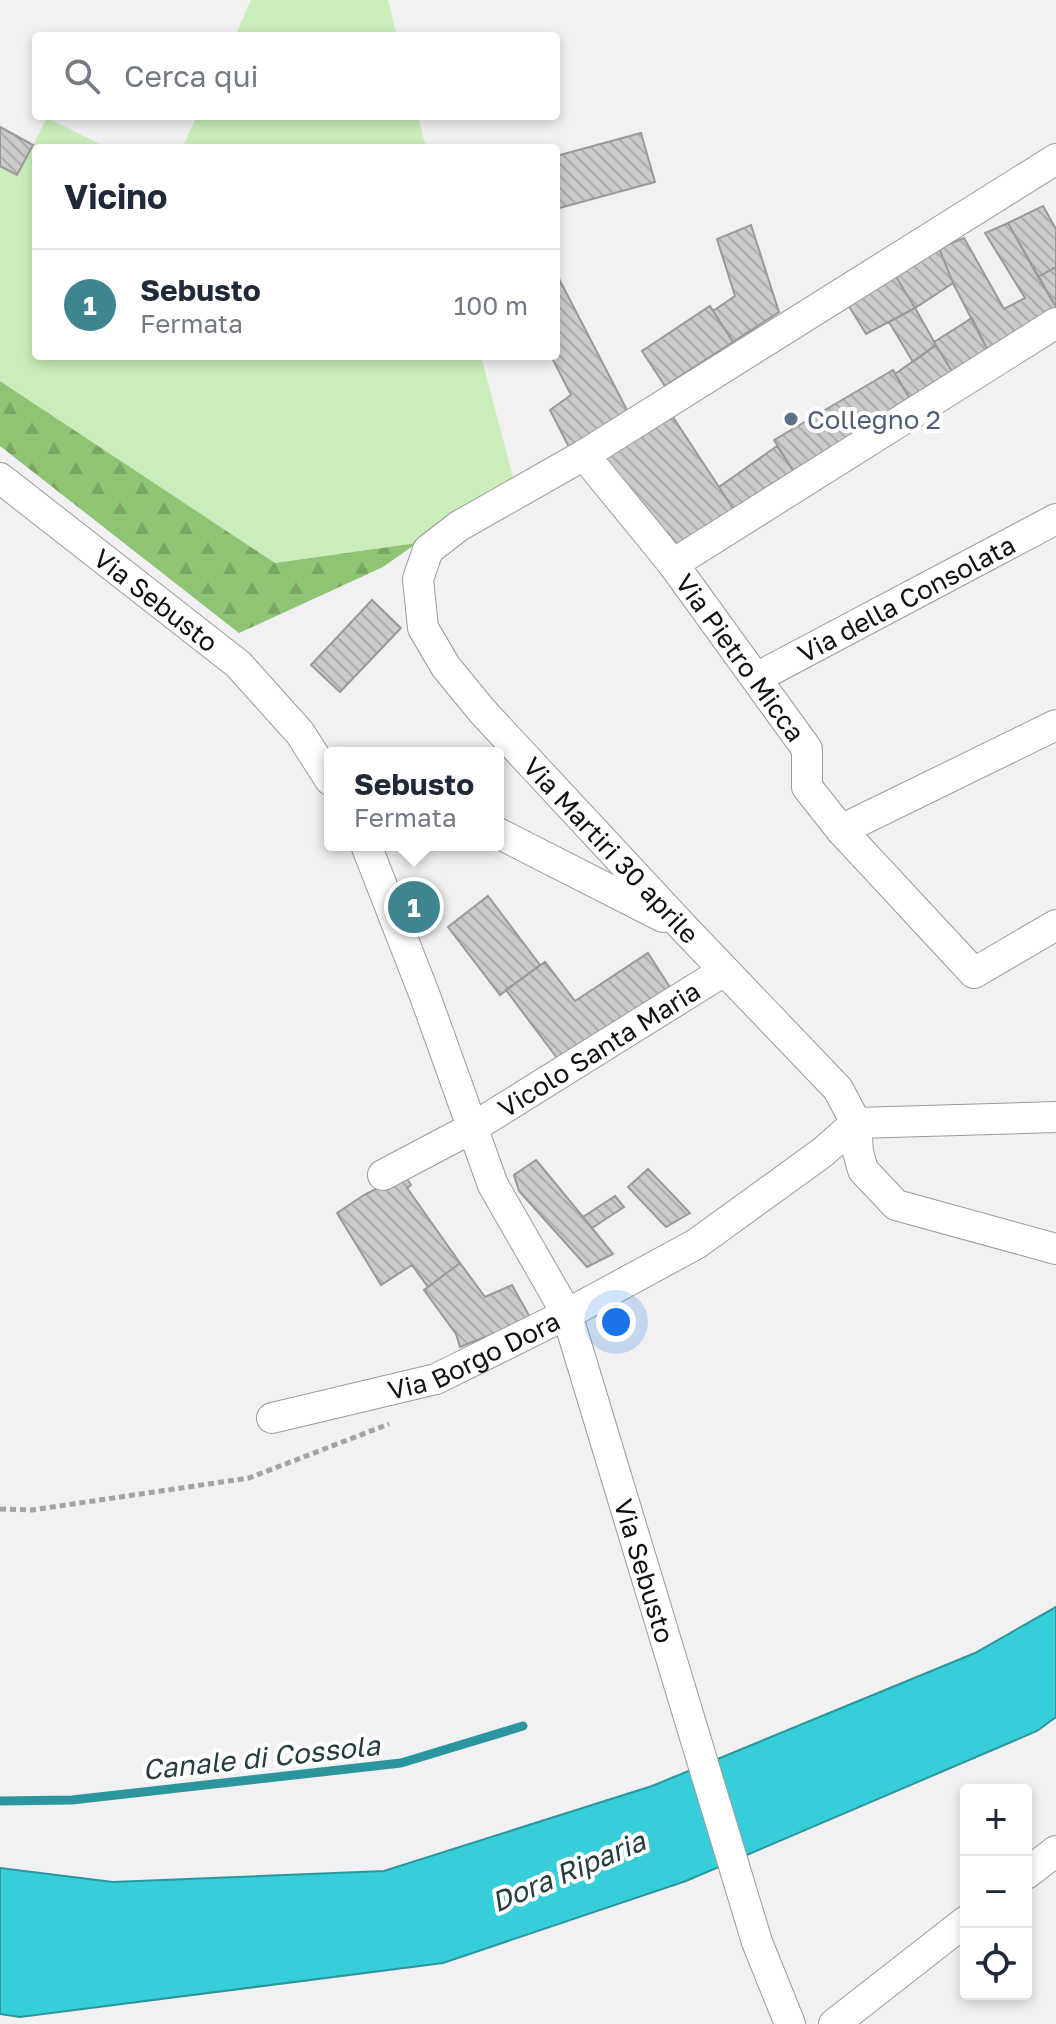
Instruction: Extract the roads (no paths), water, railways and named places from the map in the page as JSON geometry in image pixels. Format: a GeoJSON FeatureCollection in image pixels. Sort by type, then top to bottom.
{"type":"FeatureCollection","features":[{"type":"Feature","properties":{"kind":"street","name":"Via Martiri 30 aprile"},"geometry":{"type":"LineString","coordinates":[[1056,159],[584,455],[459,526],[428,550],[418,579],[423,628],[446,667],[483,712],[838,1089],[856,1123],[863,1170],[896,1205],[1056,1249]]}},
{"type":"Feature","properties":{"kind":"street"},"geometry":{"type":"LineString","coordinates":[[673,564],[1056,323]]}},
{"type":"Feature","properties":{"kind":"street","name":"Via Pietro Micca"},"geometry":{"type":"LineString","coordinates":[[584,455],[673,564],[807,749],[807,787],[841,830],[974,973],[1056,925]]}},
{"type":"Feature","properties":{"kind":"street","name":"Via Sebusto"},"geometry":{"type":"LineString","coordinates":[[0,478],[238,664],[300,733],[324,771]]}},
{"type":"Feature","properties":{"kind":"street","name":"Via della Consolata"},"geometry":{"type":"LineString","coordinates":[[756,678],[1056,519]]}},
{"type":"Feature","properties":{"kind":"street"},"geometry":{"type":"LineString","coordinates":[[841,830],[1056,725]]}},
{"type":"Feature","properties":{"kind":"street","name":"Via Sebusto"},"geometry":{"type":"LineString","coordinates":[[300,733],[327,747]]}},
{"type":"Feature","properties":{"kind":"street"},"geometry":{"type":"LineString","coordinates":[[504,836],[683,927]]}},
{"type":"Feature","properties":{"kind":"street","name":"Via Sebusto"},"geometry":{"type":"LineString","coordinates":[[368,851],[493,1185],[567,1314],[757,1942],[790,2024]]}},
{"type":"Feature","properties":{"kind":"street","name":"Vicolo Santa Maria"},"geometry":{"type":"LineString","coordinates":[[472,1128],[724,971]]}},
{"type":"Feature","properties":{"kind":"street"},"geometry":{"type":"LineString","coordinates":[[856,1123],[1056,1117]]}},
{"type":"Feature","properties":{"kind":"street","name":"Via Borgo Dora"},"geometry":{"type":"LineString","coordinates":[[272,1418],[436,1379],[567,1314],[696,1244],[823,1152],[856,1123]]}},
{"type":"Feature","properties":{"kind":"street"},"geometry":{"type":"LineString","coordinates":[[383,1175],[472,1128]]}},
{"type":"Feature","properties":{"kind":"street"},"geometry":{"type":"LineString","coordinates":[[1032,1869],[1056,1851]]}},
{"type":"Feature","properties":{"kind":"street"},"geometry":{"type":"LineString","coordinates":[[834,2024],[960,1926]]}},
{"type":"Feature","properties":{"kind":"water","name":"Dora Riparia"},"geometry":{"type":"Polygon","coordinates":[[[1056,1607],[1056,1717],[1037,1731],[686,1881],[443,1963],[20,2017],[0,2014],[0,1868],[113,1882],[384,1871],[652,1786],[975,1653],[1056,1607]]]}},
{"type":"Feature","properties":{"kind":"waterway","name":"Canale di Cossola"},"geometry":{"type":"LineString","coordinates":[[0,1801],[72,1800],[401,1763],[523,1726]]}},
{"type":"Feature","properties":{"kind":"place","name":"Collegno 2"},"geometry":{"type":"Point","coordinates":[791,419]}},
{"type":"Feature","properties":{"kind":"place","name":"Sebusto"},"geometry":{"type":"Point","coordinates":[414,907]}}]}
